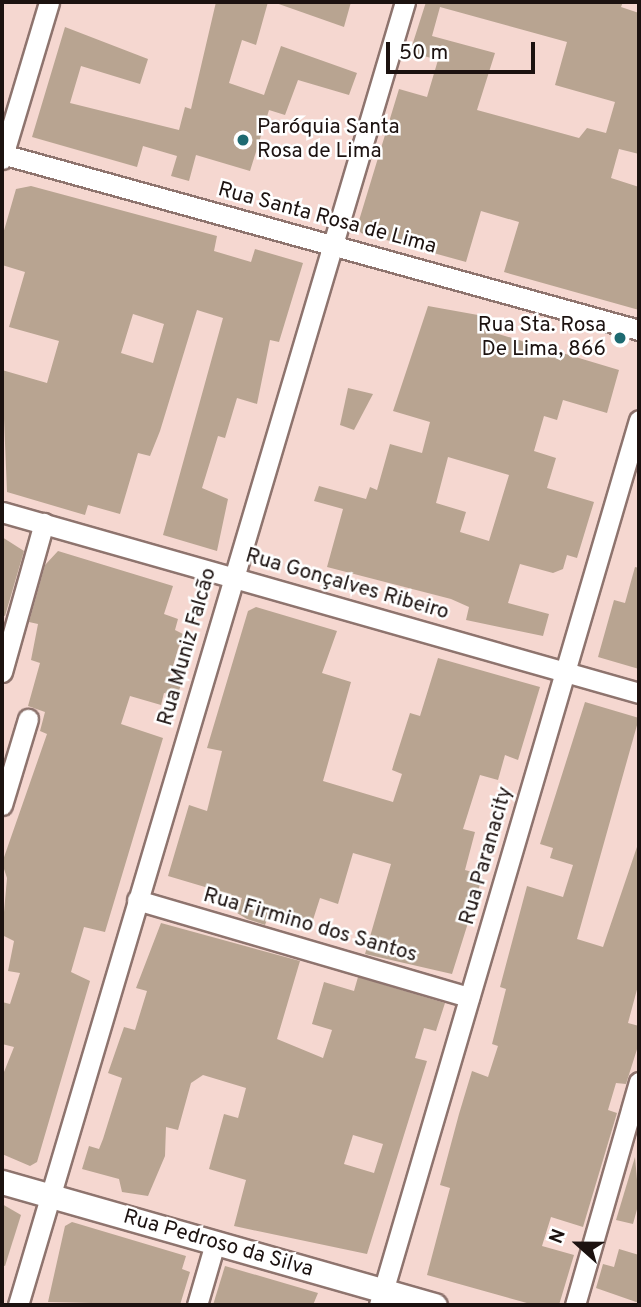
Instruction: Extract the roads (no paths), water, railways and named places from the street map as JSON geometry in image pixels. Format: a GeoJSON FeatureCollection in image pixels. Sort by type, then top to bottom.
{"type":"FeatureCollection","features":[{"type":"Feature","properties":{"kind":"street"},"geometry":{"type":"LineString","coordinates":[[2,155],[49,2]]}},
{"type":"Feature","properties":{"kind":"street","name":"Rua Muniz Falcão"},"geometry":{"type":"LineString","coordinates":[[18,1305],[232,575],[405,2]]}},
{"type":"Feature","properties":{"kind":"street","name":"Rua Santa Rosa de Lima"},"geometry":{"type":"LineString","coordinates":[[2,155],[332,243],[639,330]]}},
{"type":"Feature","properties":{"kind":"street","name":"Rua Paranacity"},"geometry":{"type":"LineString","coordinates":[[381,1298],[639,420]]}},
{"type":"Feature","properties":{"kind":"street","name":"Rua Gonçalves Ribeiro"},"geometry":{"type":"LineString","coordinates":[[2,512],[232,575],[639,693]]}},
{"type":"Feature","properties":{"kind":"street"},"geometry":{"type":"LineString","coordinates":[[2,672],[44,523]]}},
{"type":"Feature","properties":{"kind":"street"},"geometry":{"type":"LineString","coordinates":[[2,805],[28,719]]}},
{"type":"Feature","properties":{"kind":"street","name":"Rua Firmino dos Santos"},"geometry":{"type":"LineString","coordinates":[[137,900],[470,997]]}},
{"type":"Feature","properties":{"kind":"street"},"geometry":{"type":"LineString","coordinates":[[575,1305],[639,1082]]}},
{"type":"Feature","properties":{"kind":"street","name":"Rua Pedroso da Silva"},"geometry":{"type":"LineString","coordinates":[[2,1182],[215,1243],[381,1298],[435,1305]]}},
{"type":"Feature","properties":{"kind":"street"},"geometry":{"type":"LineString","coordinates":[[197,1305],[215,1243]]}},
{"type":"Feature","properties":{"kind":"place","name":"Paróquia Santa Rosa de Lima"},"geometry":{"type":"Point","coordinates":[243,140]}},
{"type":"Feature","properties":{"kind":"place","name":"Rua Sta. Rosa De Lima, 866"},"geometry":{"type":"Point","coordinates":[620,338]}}]}
